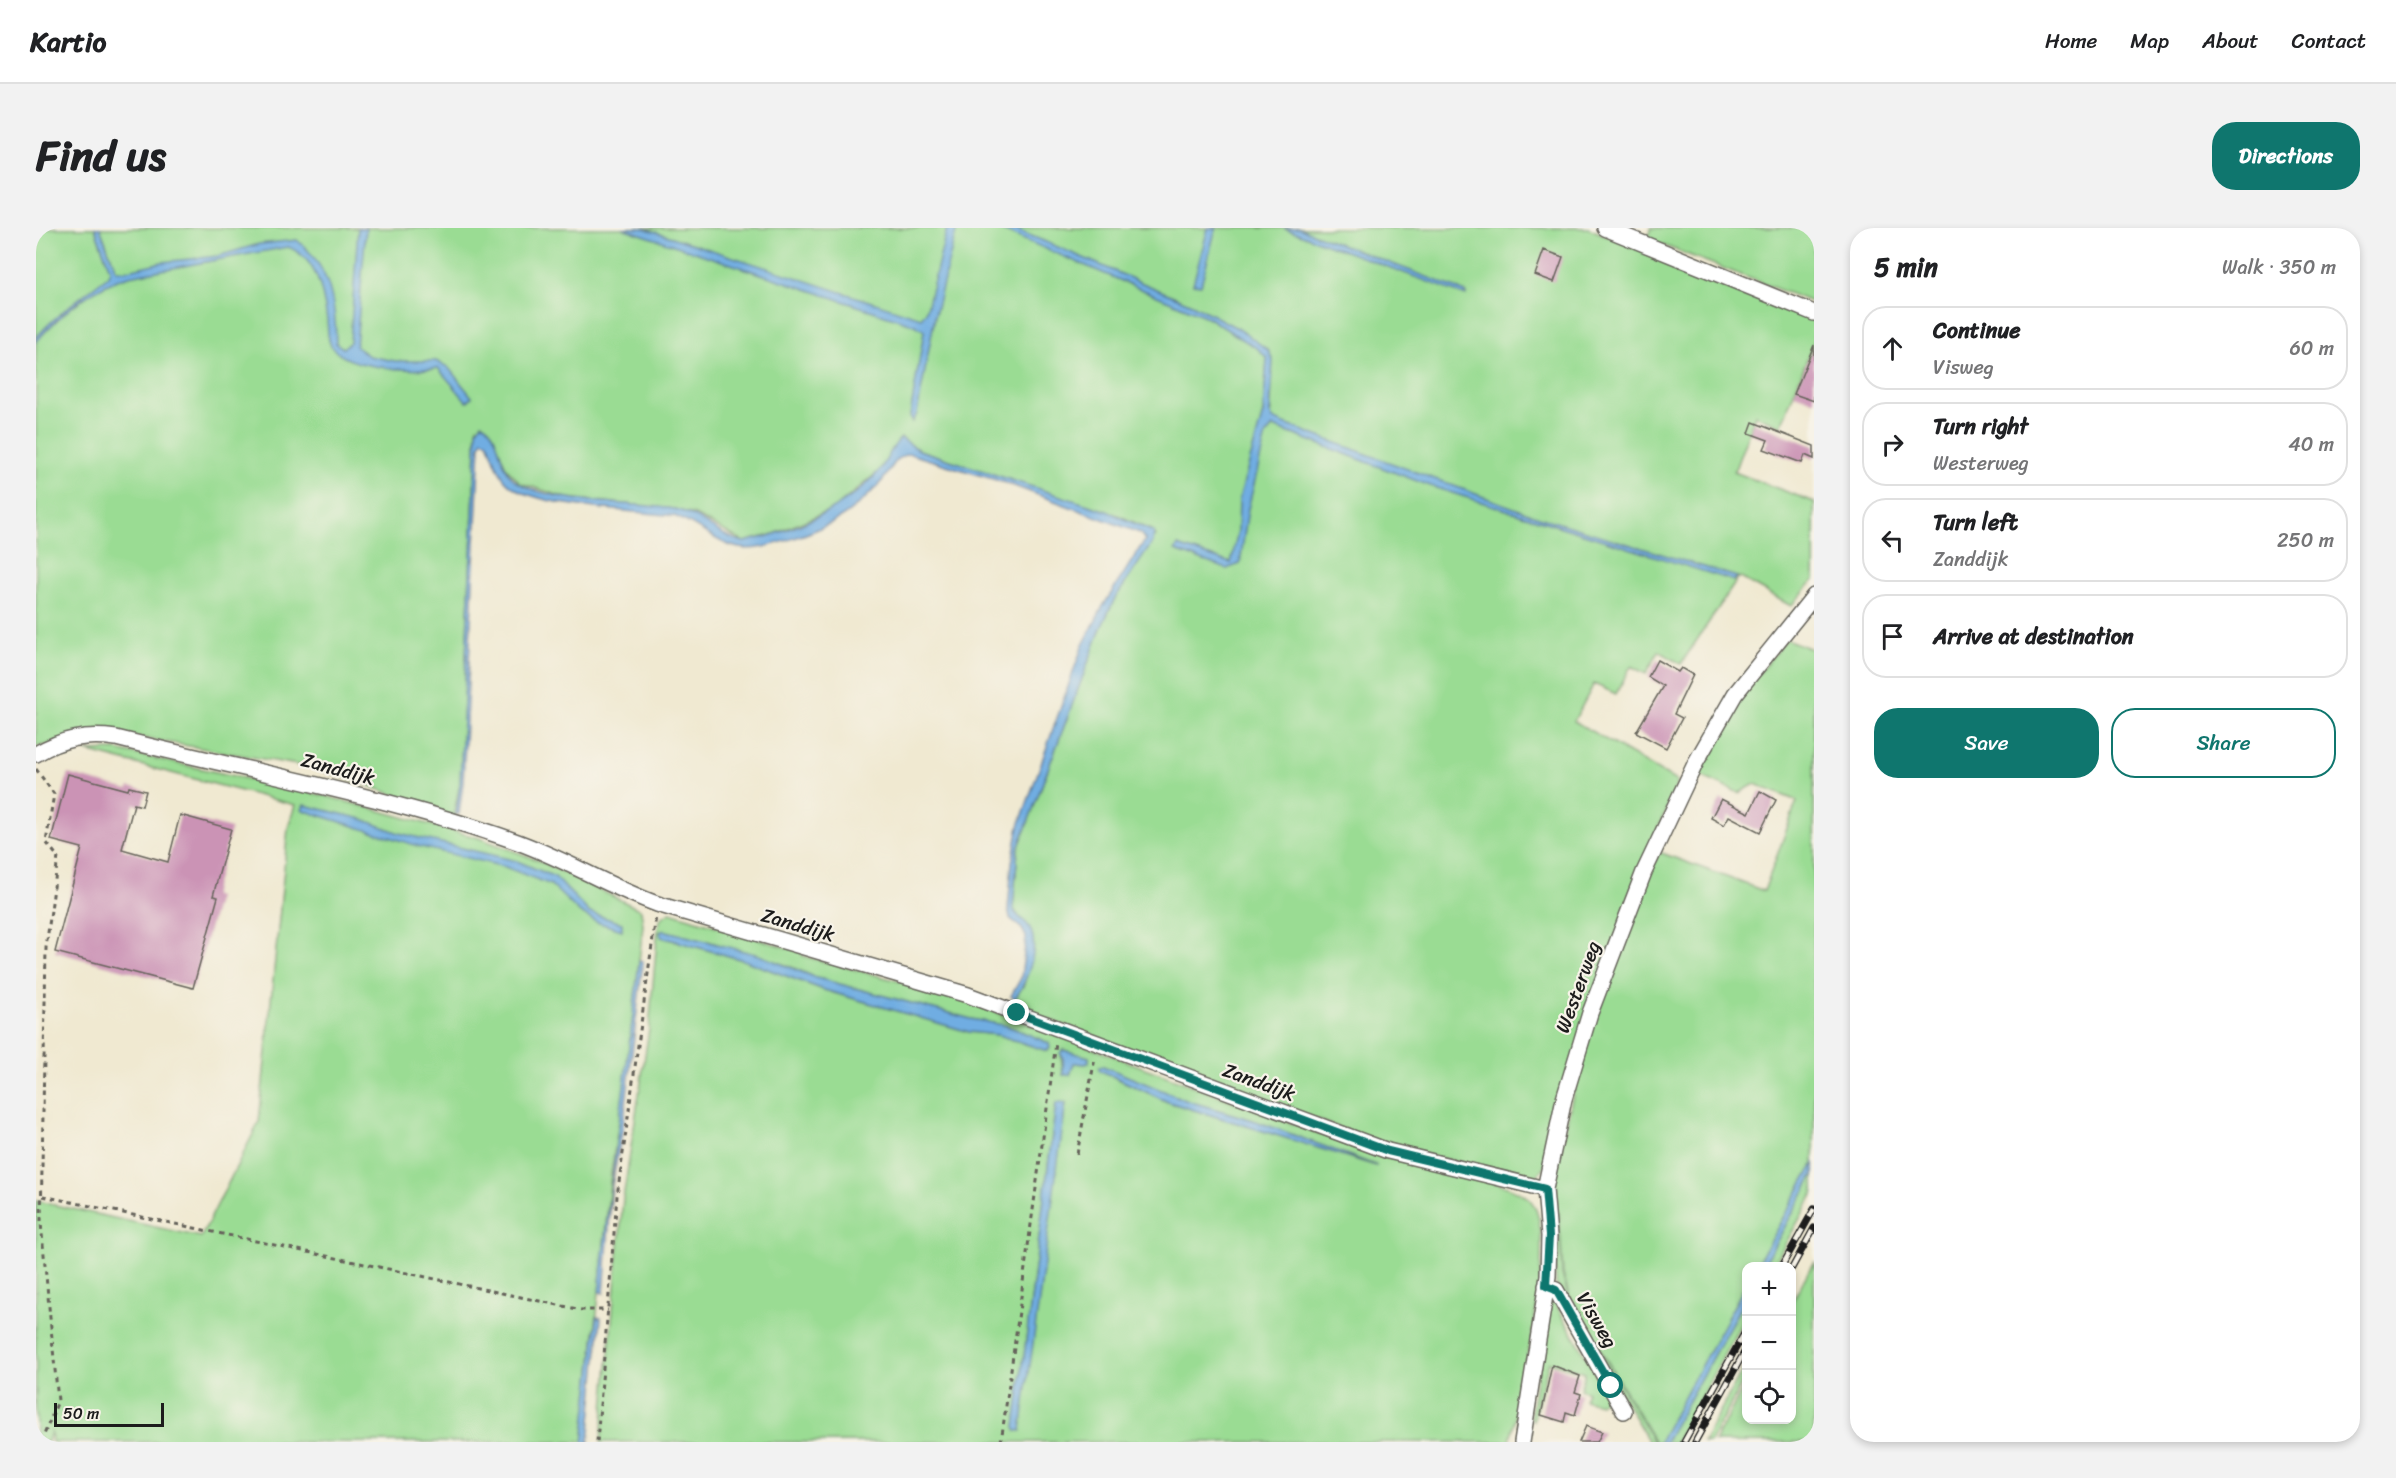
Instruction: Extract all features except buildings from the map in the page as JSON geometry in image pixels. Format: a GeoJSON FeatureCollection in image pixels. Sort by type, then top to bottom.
{"type":"FeatureCollection","features":[{"type":"Feature","properties":{"kind":"street"},"geometry":{"type":"LineString","coordinates":[[1605,228],[1814,313]]}},
{"type":"Feature","properties":{"kind":"street","name":"Westerweg"},"geometry":{"type":"LineString","coordinates":[[1522,1442],[1546,1286],[1549,1236],[1545,1189],[1560,1116],[1578,1050],[1621,929],[1659,837],[1696,762],[1735,694],[1814,596]]}},
{"type":"Feature","properties":{"kind":"street","name":"Zanddijk"},"geometry":{"type":"LineString","coordinates":[[36,754],[69,739],[97,736],[311,783],[511,840],[657,904],[947,988],[1388,1151],[1545,1189]]}},
{"type":"Feature","properties":{"kind":"street","name":"Visweg"},"geometry":{"type":"LineString","coordinates":[[1546,1286],[1556,1290],[1624,1411]]}},
{"type":"Feature","properties":{"kind":"path"},"geometry":{"type":"LineString","coordinates":[[36,769],[54,794],[46,842],[58,857],[46,948],[41,1223],[58,1401],[41,1442]]}},
{"type":"Feature","properties":{"kind":"path"},"geometry":{"type":"LineString","coordinates":[[597,1442],[617,1196],[657,904]]}},
{"type":"Feature","properties":{"kind":"path"},"geometry":{"type":"LineString","coordinates":[[1001,1442],[1056,1043],[1062,1030]]}},
{"type":"Feature","properties":{"kind":"path"},"geometry":{"type":"LineString","coordinates":[[1077,1154],[1099,1045]]}},
{"type":"Feature","properties":{"kind":"path"},"geometry":{"type":"LineString","coordinates":[[43,1196],[582,1310],[608,1310]]}},
{"type":"Feature","properties":{"kind":"green space"},"geometry":{"type":"Polygon","coordinates":[[[36,228],[95,228],[110,270],[109,275],[116,270],[100,228],[1588,228],[1814,320],[1814,341],[1781,426],[1755,415],[1734,472],[1814,502],[1814,580],[1791,606],[1739,577],[1681,664],[1659,651],[1646,674],[1631,666],[1616,694],[1594,684],[1574,721],[1678,782],[1633,886],[1544,1167],[1536,1177],[1531,1179],[1388,1146],[1010,1005],[1024,985],[1032,936],[1013,908],[1018,849],[1101,628],[1114,600],[1156,535],[1151,530],[1120,516],[919,450],[901,438],[879,471],[835,508],[774,534],[744,542],[695,515],[674,509],[567,498],[520,483],[506,467],[493,436],[477,427],[460,783],[454,813],[456,818],[362,783],[309,767],[109,732],[36,747],[36,228]],[[1268,350],[1263,413],[1266,435],[1273,427],[1288,429],[1275,421],[1271,414],[1271,359],[1268,350]]]}},
{"type":"Feature","properties":{"kind":"green space"},"geometry":{"type":"Polygon","coordinates":[[[1651,228],[1814,228],[1814,303],[1647,239],[1651,228]]]}},
{"type":"Feature","properties":{"kind":"green space"},"geometry":{"type":"Polygon","coordinates":[[[1786,639],[1814,650],[1814,1163],[1758,1262],[1742,1262],[1742,1291],[1659,1442],[1655,1442],[1569,1296],[1563,1274],[1559,1212],[1562,1274],[1568,1296],[1654,1442],[1649,1442],[1556,1284],[1551,1191],[1580,1063],[1621,944],[1659,852],[1764,891],[1797,801],[1755,784],[1739,793],[1696,774],[1741,696],[1786,639]]]}},
{"type":"Feature","properties":{"kind":"green space"},"geometry":{"type":"Polygon","coordinates":[[[116,750],[326,796],[479,838],[538,860],[641,910],[643,925],[628,1063],[611,1173],[584,1442],[52,1442],[51,1431],[48,1442],[36,1442],[36,1201],[201,1237],[259,1122],[288,828],[295,805],[86,751],[116,750]]]}},
{"type":"Feature","properties":{"kind":"green space"},"geometry":{"type":"Polygon","coordinates":[[[670,912],[801,952],[803,956],[948,994],[1371,1153],[1376,1151],[1478,1177],[1516,1191],[1528,1198],[1538,1215],[1541,1242],[1540,1276],[1536,1314],[1510,1442],[601,1442],[623,1199],[649,1029],[658,927],[661,918],[670,912]],[[661,937],[743,960],[824,990],[969,1032],[998,1035],[1047,1051],[1049,1043],[1008,1026],[971,1019],[817,978],[789,966],[708,941],[661,937]],[[1063,1050],[1061,1055],[1063,1075],[1070,1075],[1073,1063],[1086,1064],[1089,1057],[1063,1050]],[[1100,1066],[1114,1077],[1168,1102],[1377,1166],[1253,1120],[1188,1101],[1100,1066]],[[1056,1103],[1015,1427],[1066,1103],[1056,1103]]]}},
{"type":"Feature","properties":{"kind":"green space"},"geometry":{"type":"Polygon","coordinates":[[[1814,1174],[1814,1193],[1775,1262],[1765,1262],[1814,1174]]]}},
{"type":"Feature","properties":{"kind":"green space"},"geometry":{"type":"Polygon","coordinates":[[[1814,1261],[1814,1442],[1714,1442],[1742,1390],[1742,1424],[1796,1424],[1796,1295],[1814,1261]]]}},
{"type":"Feature","properties":{"kind":"green space"},"geometry":{"type":"Polygon","coordinates":[[[1551,1296],[1608,1394],[1600,1404],[1584,1400],[1587,1392],[1580,1389],[1585,1373],[1549,1362],[1533,1421],[1530,1417],[1551,1296]]]}},
{"type":"Feature","properties":{"kind":"green space"},"geometry":{"type":"Polygon","coordinates":[[[1742,1304],[1742,1322],[1676,1442],[1665,1442],[1742,1304]]]}},
{"type":"Feature","properties":{"kind":"green space"},"geometry":{"type":"Polygon","coordinates":[[[1742,1371],[1742,1383],[1710,1442],[1703,1442],[1742,1371]]]}},
{"type":"Feature","properties":{"kind":"water"},"geometry":{"type":"Polygon","coordinates":[[[95,228],[100,228],[116,270],[124,271],[162,262],[218,256],[259,244],[297,240],[308,250],[324,274],[335,314],[336,343],[343,348],[350,342],[358,228],[366,228],[356,347],[369,356],[395,361],[436,361],[448,367],[472,397],[467,402],[438,368],[378,367],[347,358],[336,352],[329,340],[321,287],[317,277],[306,259],[288,247],[129,276],[115,281],[78,302],[36,342],[36,338],[70,305],[108,276],[110,270],[95,228]]]}},
{"type":"Feature","properties":{"kind":"water"},"geometry":{"type":"Polygon","coordinates":[[[622,228],[644,228],[921,318],[926,312],[947,228],[957,228],[936,311],[917,414],[912,422],[910,416],[924,331],[915,325],[622,228]]]}},
{"type":"Feature","properties":{"kind":"water"},"geometry":{"type":"Polygon","coordinates":[[[996,228],[1012,228],[1046,242],[1192,304],[1239,329],[1268,350],[1273,360],[1270,413],[1273,419],[1536,516],[1737,577],[1734,581],[1433,487],[1273,427],[1266,435],[1248,509],[1240,564],[1227,569],[1175,551],[1178,546],[1231,563],[1238,531],[1239,499],[1263,413],[1267,358],[1258,349],[1207,317],[996,228]]]}},
{"type":"Feature","properties":{"kind":"water"},"geometry":{"type":"Polygon","coordinates":[[[1208,228],[1216,228],[1201,285],[1193,284],[1208,228]]]}},
{"type":"Feature","properties":{"kind":"water"},"geometry":{"type":"Polygon","coordinates":[[[1283,228],[1299,228],[1466,292],[1466,296],[1283,228]]]}},
{"type":"Feature","properties":{"kind":"water"},"geometry":{"type":"Polygon","coordinates":[[[482,423],[493,434],[510,475],[530,489],[569,498],[674,509],[744,542],[780,532],[834,508],[865,485],[878,472],[894,445],[901,438],[919,450],[1107,511],[1154,532],[1153,542],[1114,600],[1101,628],[1018,849],[1013,908],[1031,930],[1034,947],[1031,966],[1015,999],[1011,996],[1021,978],[1026,937],[1022,929],[1010,918],[1008,909],[1012,862],[1019,826],[1082,647],[1103,606],[1145,540],[1140,533],[1006,483],[910,454],[897,460],[882,481],[857,506],[840,518],[776,544],[749,549],[739,548],[674,516],[558,503],[517,490],[502,476],[488,442],[483,440],[480,445],[463,782],[459,814],[456,814],[460,783],[477,429],[482,423]]]}},
{"type":"Feature","properties":{"kind":"water"},"geometry":{"type":"Polygon","coordinates":[[[304,805],[362,819],[399,833],[517,861],[555,877],[590,913],[622,923],[622,930],[596,922],[580,913],[551,885],[505,867],[421,847],[302,810],[304,805]]]}},
{"type":"Feature","properties":{"kind":"water"},"geometry":{"type":"Polygon","coordinates":[[[663,930],[759,955],[817,978],[971,1019],[1008,1026],[1049,1043],[1050,1048],[1047,1051],[998,1035],[969,1032],[824,990],[743,960],[661,937],[660,932],[663,930]]]}},
{"type":"Feature","properties":{"kind":"water"},"geometry":{"type":"Polygon","coordinates":[[[639,961],[643,962],[623,1127],[612,1185],[604,1293],[599,1292],[639,961]]]}},
{"type":"Feature","properties":{"kind":"water"},"geometry":{"type":"Polygon","coordinates":[[[1063,1050],[1089,1057],[1089,1062],[1074,1063],[1070,1075],[1063,1075],[1063,1058],[1060,1053],[1063,1050]]]}},
{"type":"Feature","properties":{"kind":"water"},"geometry":{"type":"Polygon","coordinates":[[[1103,1066],[1188,1101],[1253,1120],[1377,1166],[1168,1102],[1099,1070],[1099,1067],[1103,1066]]]}},
{"type":"Feature","properties":{"kind":"water"},"geometry":{"type":"Polygon","coordinates":[[[1056,1103],[1066,1103],[1021,1431],[1017,1431],[1015,1427],[1056,1103]]]}},
{"type":"Feature","properties":{"kind":"water"},"geometry":{"type":"Polygon","coordinates":[[[1814,1163],[1814,1174],[1765,1262],[1758,1262],[1814,1163]]]}},
{"type":"Feature","properties":{"kind":"water"},"geometry":{"type":"Polygon","coordinates":[[[1742,1291],[1742,1304],[1665,1442],[1659,1442],[1742,1291]]]}},
{"type":"Feature","properties":{"kind":"water"},"geometry":{"type":"Polygon","coordinates":[[[597,1317],[601,1318],[589,1442],[583,1442],[597,1317]]]}},
{"type":"Feature","properties":{"kind":"railway"},"geometry":{"type":"LineString","coordinates":[[1784,1262],[1814,1209]]}},
{"type":"Feature","properties":{"kind":"railway"},"geometry":{"type":"LineString","coordinates":[[1795,1262],[1814,1228]]}},
{"type":"Feature","properties":{"kind":"railway"},"geometry":{"type":"LineString","coordinates":[[1684,1442],[1742,1337]]}},
{"type":"Feature","properties":{"kind":"railway"},"geometry":{"type":"LineString","coordinates":[[1695,1442],[1742,1356]]}},
{"type":"Feature","properties":{"kind":"route"},"geometry":{"type":"LineString","coordinates":[[1017,1013],[1276,1112],[1388,1151],[1545,1189],[1549,1236],[1546,1286],[1556,1290],[1611,1386]]}}]}
